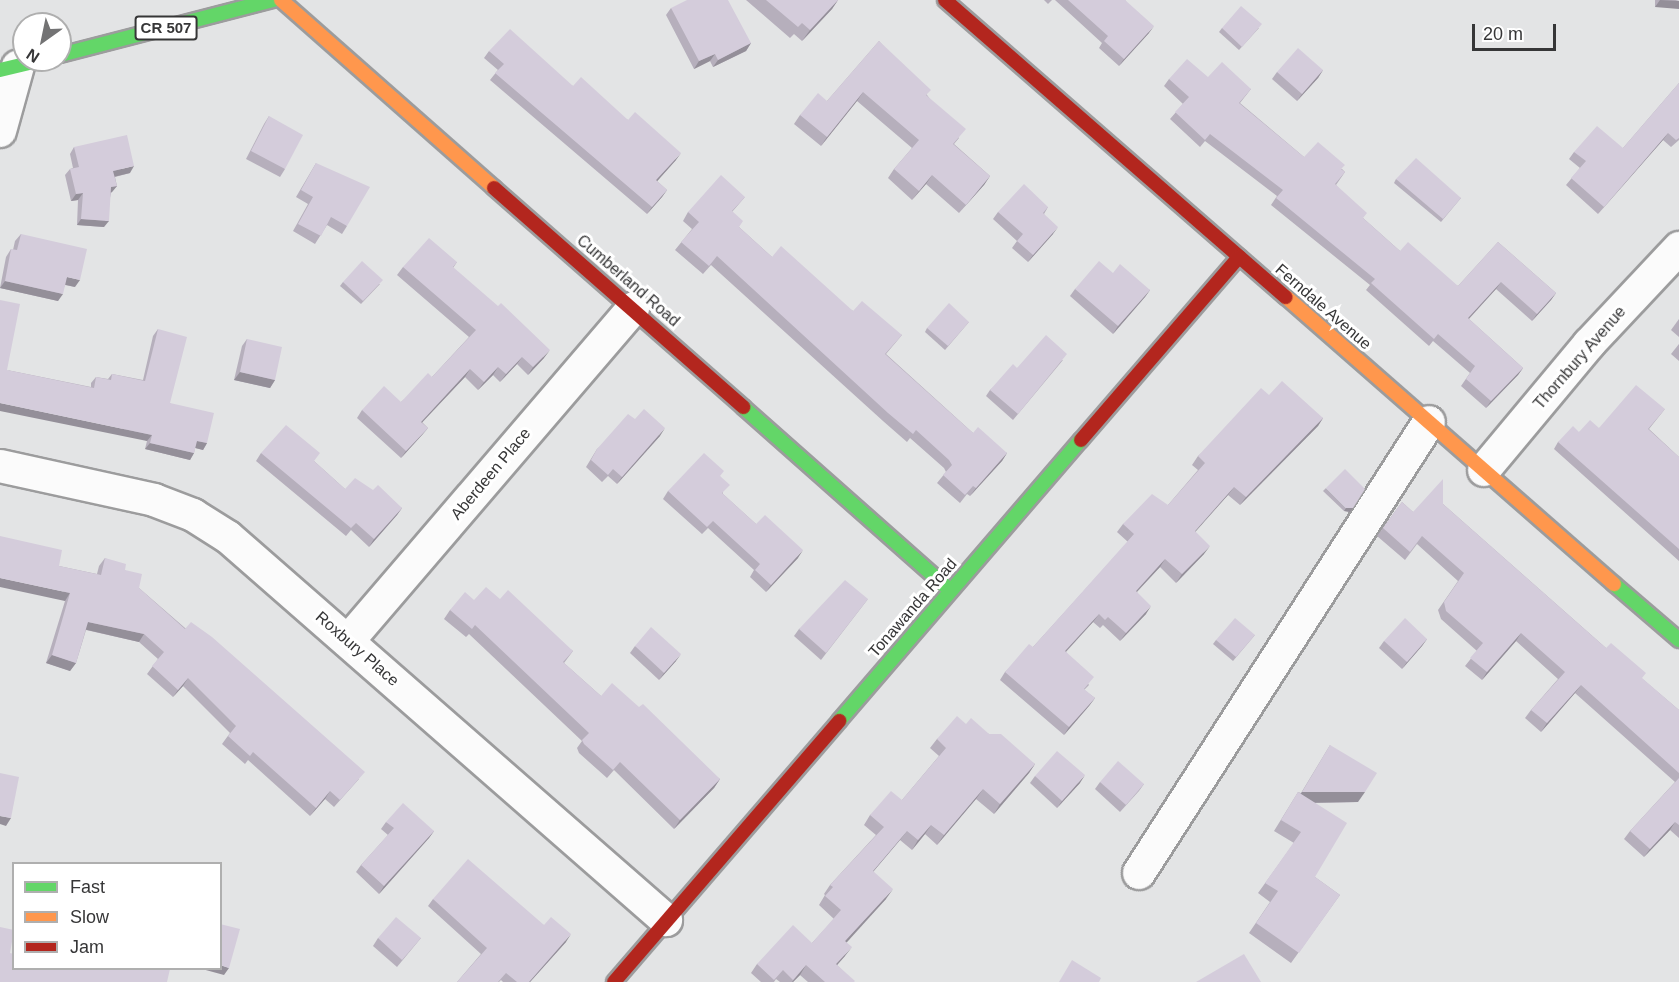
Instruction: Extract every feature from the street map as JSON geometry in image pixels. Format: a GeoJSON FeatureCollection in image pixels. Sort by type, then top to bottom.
{"type":"FeatureCollection","features":[{"type":"Feature","properties":{"kind":"street","name":"CR 507"},"geometry":{"type":"LineString","coordinates":[[72,52],[273,0]]}},
{"type":"Feature","properties":{"kind":"street","name":"Cumberland Road"},"geometry":{"type":"LineString","coordinates":[[281,0],[633,308],[950,590]]}},
{"type":"Feature","properties":{"kind":"street","name":"Ferndale Avenue"},"geometry":{"type":"LineString","coordinates":[[945,0],[1679,640]]}},
{"type":"Feature","properties":{"kind":"street"},"geometry":{"type":"LineString","coordinates":[[0,131],[18,72]]}},
{"type":"Feature","properties":{"kind":"street","name":"Thornbury Avenue"},"geometry":{"type":"LineString","coordinates":[[1484,471],[1589,344],[1679,248]]}},
{"type":"Feature","properties":{"kind":"street","name":"Tonawanda Road"},"geometry":{"type":"LineString","coordinates":[[614,982],[1239,257]]}},
{"type":"Feature","properties":{"kind":"street","name":"Aberdeen Place"},"geometry":{"type":"LineString","coordinates":[[348,641],[633,308]]}},
{"type":"Feature","properties":{"kind":"street"},"geometry":{"type":"LineString","coordinates":[[1139,873],[1430,422]]}},
{"type":"Feature","properties":{"kind":"street","name":"Roxbury Place"},"geometry":{"type":"LineString","coordinates":[[0,466],[154,500],[193,515],[228,537],[666,920]]}},
{"type":"Feature","properties":{"kind":"building"},"geometry":{"type":"Polygon","coordinates":[[[687,0],[728,0],[751,43],[718,60],[715,54],[699,61],[671,8],[687,0]]]}},
{"type":"Feature","properties":{"kind":"building"},"geometry":{"type":"Polygon","coordinates":[[[766,0],[838,0],[810,30],[802,23],[798,27],[766,0]]]}},
{"type":"Feature","properties":{"kind":"building"},"geometry":{"type":"Polygon","coordinates":[[[1068,0],[1125,0],[1154,26],[1124,59],[1104,41],[1108,36],[1068,0]]]}},
{"type":"Feature","properties":{"kind":"building"},"geometry":{"type":"Polygon","coordinates":[[[1241,6],[1262,24],[1242,47],[1222,28],[1241,6]]]}},
{"type":"Feature","properties":{"kind":"building"},"geometry":{"type":"Polygon","coordinates":[[[510,29],[573,86],[581,77],[628,120],[635,112],[681,153],[656,180],[667,190],[652,207],[495,73],[504,64],[489,51],[510,29]]]}},
{"type":"Feature","properties":{"kind":"building"},"geometry":{"type":"Polygon","coordinates":[[[879,41],[931,90],[926,95],[966,129],[953,144],[990,176],[966,205],[932,175],[919,191],[894,169],[919,140],[863,92],[827,137],[800,115],[818,93],[827,101],[879,41]]]}},
{"type":"Feature","properties":{"kind":"building"},"geometry":{"type":"Polygon","coordinates":[[[1298,48],[1323,70],[1302,94],[1277,72],[1298,48]]]}},
{"type":"Feature","properties":{"kind":"building"},"geometry":{"type":"Polygon","coordinates":[[[1187,59],[1208,77],[1222,62],[1251,89],[1239,103],[1304,157],[1318,142],[1345,165],[1341,169],[1345,172],[1335,184],[1367,213],[1363,218],[1400,251],[1408,242],[1458,286],[1498,242],[1556,293],[1537,314],[1501,282],[1468,318],[1523,368],[1491,401],[1466,379],[1475,366],[1438,334],[1434,339],[1371,283],[1375,279],[1276,198],[1283,190],[1210,134],[1205,140],[1175,112],[1189,97],[1169,79],[1187,59]]]}},
{"type":"Feature","properties":{"kind":"building"},"geometry":{"type":"Polygon","coordinates":[[[1679,83],[1679,138],[1676,140],[1668,133],[1604,207],[1571,178],[1586,161],[1574,152],[1597,126],[1623,148],[1679,83]]]}},
{"type":"Feature","properties":{"kind":"building"},"geometry":{"type":"Polygon","coordinates":[[[269,116],[303,135],[285,169],[251,151],[269,116]]]}},
{"type":"Feature","properties":{"kind":"building"},"geometry":{"type":"Polygon","coordinates":[[[127,135],[134,166],[113,171],[117,186],[111,187],[109,221],[81,219],[83,193],[76,194],[70,169],[79,167],[74,147],[127,135]]]}},
{"type":"Feature","properties":{"kind":"building"},"geometry":{"type":"Polygon","coordinates":[[[1416,158],[1461,198],[1443,219],[1396,179],[1416,158]]]}},
{"type":"Feature","properties":{"kind":"building"},"geometry":{"type":"Polygon","coordinates":[[[316,163],[370,187],[347,226],[331,217],[321,236],[298,224],[313,197],[301,190],[316,163]]]}},
{"type":"Feature","properties":{"kind":"building"},"geometry":{"type":"Polygon","coordinates":[[[721,175],[745,197],[732,211],[743,221],[739,227],[772,257],[781,246],[853,311],[862,301],[902,335],[885,354],[973,433],[978,427],[1007,453],[976,488],[973,486],[965,495],[943,475],[952,465],[949,460],[916,430],[913,434],[888,413],[717,256],[709,266],[681,242],[699,222],[688,212],[721,175]]]}},
{"type":"Feature","properties":{"kind":"building"},"geometry":{"type":"Polygon","coordinates":[[[1024,184],[1048,207],[1043,213],[1058,227],[1033,255],[1017,241],[1023,234],[998,212],[1024,184]]]}},
{"type":"Feature","properties":{"kind":"building"},"geometry":{"type":"Polygon","coordinates":[[[21,234],[87,249],[80,280],[67,277],[63,294],[5,281],[11,249],[17,250],[21,234]]]}},
{"type":"Feature","properties":{"kind":"building"},"geometry":{"type":"Polygon","coordinates":[[[429,238],[457,262],[453,267],[498,306],[501,303],[550,350],[533,367],[522,357],[506,374],[498,367],[484,382],[470,369],[421,422],[428,428],[406,451],[362,410],[384,386],[401,402],[428,373],[432,377],[476,330],[403,267],[429,238]]]}},
{"type":"Feature","properties":{"kind":"building"},"geometry":{"type":"Polygon","coordinates":[[[362,261],[383,280],[363,301],[343,282],[362,261]]]}},
{"type":"Feature","properties":{"kind":"building"},"geometry":{"type":"Polygon","coordinates":[[[1099,261],[1113,273],[1120,264],[1150,290],[1118,326],[1075,289],[1099,261]]]}},
{"type":"Feature","properties":{"kind":"building"},"geometry":{"type":"Polygon","coordinates":[[[0,300],[20,304],[7,370],[94,388],[96,377],[111,380],[112,374],[145,381],[158,329],[187,337],[170,403],[214,413],[207,443],[197,441],[194,453],[150,443],[152,435],[0,403],[0,300]]]}},
{"type":"Feature","properties":{"kind":"building"},"geometry":{"type":"Polygon","coordinates":[[[949,303],[969,322],[948,346],[927,328],[949,303]]]}},
{"type":"Feature","properties":{"kind":"building"},"geometry":{"type":"Polygon","coordinates":[[[1046,335],[1067,354],[1018,414],[990,390],[1013,364],[1017,368],[1046,335]]]}},
{"type":"Feature","properties":{"kind":"building"},"geometry":{"type":"Polygon","coordinates":[[[247,339],[282,347],[275,380],[240,372],[247,339]]]}},
{"type":"Feature","properties":{"kind":"building"},"geometry":{"type":"Polygon","coordinates":[[[1282,381],[1323,418],[1246,497],[1234,487],[1195,531],[1210,546],[1182,574],[1165,559],[1136,591],[1151,606],[1126,633],[1108,617],[1105,620],[1099,614],[1065,651],[1094,677],[1084,689],[1095,698],[1069,727],[1005,672],[1029,644],[1033,647],[1134,534],[1123,524],[1152,494],[1168,505],[1205,463],[1198,456],[1261,388],[1269,395],[1282,381]]]}},
{"type":"Feature","properties":{"kind":"building"},"geometry":{"type":"Polygon","coordinates":[[[1636,385],[1665,409],[1648,429],[1679,457],[1679,549],[1558,442],[1573,426],[1579,432],[1590,420],[1599,428],[1636,385]]]}},
{"type":"Feature","properties":{"kind":"building"},"geometry":{"type":"Polygon","coordinates":[[[644,409],[665,428],[622,477],[613,469],[608,475],[591,460],[597,449],[628,414],[635,419],[644,409]]]}},
{"type":"Feature","properties":{"kind":"building"},"geometry":{"type":"Polygon","coordinates":[[[286,425],[320,453],[314,461],[345,489],[355,478],[373,490],[378,485],[402,508],[374,539],[356,523],[351,528],[261,453],[286,425]]]}},
{"type":"Feature","properties":{"kind":"building"},"geometry":{"type":"Polygon","coordinates":[[[704,453],[724,471],[720,476],[730,485],[722,493],[756,524],[765,515],[803,550],[771,585],[755,570],[760,564],[713,521],[707,527],[668,491],[704,453]]]}},
{"type":"Feature","properties":{"kind":"building"},"geometry":{"type":"Polygon","coordinates":[[[1345,469],[1365,489],[1353,508],[1346,508],[1326,488],[1345,469]]]}},
{"type":"Feature","properties":{"kind":"building"},"geometry":{"type":"Polygon","coordinates":[[[1443,479],[1443,504],[1606,648],[1611,643],[1646,673],[1642,678],[1679,710],[1679,773],[1581,685],[1547,723],[1531,710],[1565,672],[1521,633],[1487,672],[1470,658],[1483,643],[1446,611],[1444,602],[1464,573],[1422,536],[1410,552],[1383,528],[1402,502],[1413,512],[1443,479]]]}},
{"type":"Feature","properties":{"kind":"building"},"geometry":{"type":"Polygon","coordinates":[[[0,536],[62,550],[59,566],[101,575],[105,558],[126,564],[125,570],[142,574],[139,588],[185,629],[191,622],[212,637],[365,772],[340,800],[330,791],[316,808],[253,752],[250,756],[228,736],[236,726],[188,678],[178,690],[152,666],[164,652],[144,634],[88,622],[76,663],[52,655],[70,593],[0,578],[0,536]]]}},
{"type":"Feature","properties":{"kind":"building"},"geometry":{"type":"Polygon","coordinates":[[[845,580],[868,599],[826,653],[799,629],[845,580]]]}},
{"type":"Feature","properties":{"kind":"building"},"geometry":{"type":"Polygon","coordinates":[[[486,587],[500,599],[508,590],[573,651],[563,662],[601,696],[612,683],[639,707],[643,704],[720,779],[680,820],[620,762],[613,770],[584,744],[582,740],[589,733],[475,625],[472,629],[450,610],[465,592],[474,600],[486,587]]]}},
{"type":"Feature","properties":{"kind":"building"},"geometry":{"type":"Polygon","coordinates":[[[1235,618],[1255,635],[1236,657],[1216,640],[1235,618]]]}},
{"type":"Feature","properties":{"kind":"building"},"geometry":{"type":"Polygon","coordinates":[[[1405,618],[1427,639],[1407,662],[1384,641],[1405,618]]]}},
{"type":"Feature","properties":{"kind":"building"},"geometry":{"type":"Polygon","coordinates":[[[651,627],[681,654],[664,673],[635,646],[651,627]]]}},
{"type":"Feature","properties":{"kind":"building"},"geometry":{"type":"Polygon","coordinates":[[[957,716],[966,724],[971,718],[989,734],[1001,734],[1035,764],[1000,804],[983,789],[944,835],[931,825],[918,840],[907,831],[873,871],[893,889],[845,941],[852,947],[836,964],[854,982],[825,982],[806,965],[793,980],[783,970],[774,980],[757,964],[793,925],[812,943],[841,910],[825,896],[833,887],[830,885],[884,827],[870,815],[891,791],[902,800],[946,748],[937,739],[957,716]]]}},
{"type":"Feature","properties":{"kind":"building"},"geometry":{"type":"Polygon","coordinates":[[[1330,745],[1377,773],[1365,792],[1302,792],[1330,745]]]}},
{"type":"Feature","properties":{"kind":"building"},"geometry":{"type":"Polygon","coordinates":[[[1057,751],[1085,775],[1062,801],[1035,776],[1057,751]]]}},
{"type":"Feature","properties":{"kind":"building"},"geometry":{"type":"Polygon","coordinates":[[[1118,761],[1144,784],[1126,805],[1100,782],[1118,761]]]}},
{"type":"Feature","properties":{"kind":"building"},"geometry":{"type":"Polygon","coordinates":[[[0,773],[19,777],[11,818],[0,816],[0,773]]]}},
{"type":"Feature","properties":{"kind":"building"},"geometry":{"type":"Polygon","coordinates":[[[1679,778],[1679,825],[1675,822],[1650,849],[1630,831],[1679,778]]]}},
{"type":"Feature","properties":{"kind":"building"},"geometry":{"type":"Polygon","coordinates":[[[1298,792],[1347,823],[1315,877],[1340,895],[1299,953],[1256,923],[1278,891],[1265,883],[1301,832],[1281,820],[1298,792]]]}},
{"type":"Feature","properties":{"kind":"building"},"geometry":{"type":"Polygon","coordinates":[[[403,803],[434,831],[384,886],[361,865],[394,828],[386,822],[403,803]]]}},
{"type":"Feature","properties":{"kind":"building"},"geometry":{"type":"Polygon","coordinates":[[[468,859],[544,925],[551,917],[571,934],[529,982],[517,982],[506,973],[498,982],[457,982],[487,948],[433,899],[468,859]]]}},
{"type":"Feature","properties":{"kind":"building"},"geometry":{"type":"Polygon","coordinates":[[[396,917],[421,938],[402,960],[378,938],[396,917]]]}},
{"type":"Feature","properties":{"kind":"building"},"geometry":{"type":"Polygon","coordinates":[[[222,924],[240,929],[229,968],[222,966],[222,924]]]}},
{"type":"Feature","properties":{"kind":"building"},"geometry":{"type":"Polygon","coordinates":[[[0,927],[12,930],[10,953],[12,954],[12,970],[170,970],[167,982],[0,982],[0,927]]]}},
{"type":"Feature","properties":{"kind":"building"},"geometry":{"type":"Polygon","coordinates":[[[1244,954],[1261,982],[1196,982],[1244,954]]]}},
{"type":"Feature","properties":{"kind":"building"},"geometry":{"type":"Polygon","coordinates":[[[1072,960],[1101,978],[1099,982],[1059,982],[1072,960]]]}},
{"type":"Feature","properties":{"kind":"traffic: fast"},"geometry":{"type":"LineString","coordinates":[[72,52],[273,0]]}},
{"type":"Feature","properties":{"kind":"traffic: fast"},"geometry":{"type":"LineString","coordinates":[[0,70],[12,67]]}},
{"type":"Feature","properties":{"kind":"traffic: fast"},"geometry":{"type":"LineString","coordinates":[[743,407],[950,590]]}},
{"type":"Feature","properties":{"kind":"traffic: fast"},"geometry":{"type":"LineString","coordinates":[[839,721],[1081,440]]}},
{"type":"Feature","properties":{"kind":"traffic: fast"},"geometry":{"type":"LineString","coordinates":[[1614,584],[1679,640]]}},
{"type":"Feature","properties":{"kind":"traffic: slow"},"geometry":{"type":"LineString","coordinates":[[281,0],[494,188]]}},
{"type":"Feature","properties":{"kind":"traffic: slow"},"geometry":{"type":"LineString","coordinates":[[1286,297],[1614,584]]}},
{"type":"Feature","properties":{"kind":"traffic: jam"},"geometry":{"type":"LineString","coordinates":[[945,0],[1286,297]]}},
{"type":"Feature","properties":{"kind":"traffic: jam"},"geometry":{"type":"LineString","coordinates":[[494,188],[743,407]]}},
{"type":"Feature","properties":{"kind":"traffic: jam"},"geometry":{"type":"LineString","coordinates":[[1081,440],[1239,257]]}},
{"type":"Feature","properties":{"kind":"traffic: jam"},"geometry":{"type":"LineString","coordinates":[[614,982],[839,721]]}}]}
